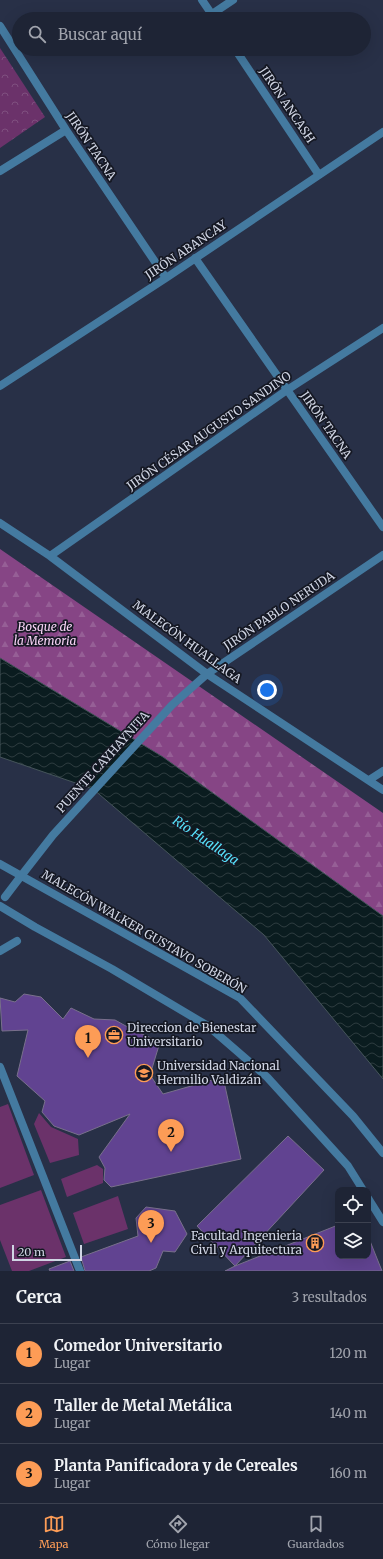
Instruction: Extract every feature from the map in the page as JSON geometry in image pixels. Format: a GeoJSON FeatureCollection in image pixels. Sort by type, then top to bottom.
{"type":"FeatureCollection","features":[{"type":"Feature","properties":{"kind":"street"},"geometry":{"type":"LineString","coordinates":[[202,0],[210,12]]}},
{"type":"Feature","properties":{"kind":"street"},"geometry":{"type":"LineString","coordinates":[[218,12],[233,0]]}},
{"type":"Feature","properties":{"kind":"street","name":"JIRÓN TACNA"},"geometry":{"type":"LineString","coordinates":[[0,26],[12,45]]}},
{"type":"Feature","properties":{"kind":"street","name":"JIRÓN TACNA"},"geometry":{"type":"LineString","coordinates":[[19,56],[66,130],[166,278]]}},
{"type":"Feature","properties":{"kind":"street","name":"JIRÓN ANCASH"},"geometry":{"type":"LineString","coordinates":[[240,56],[319,175]]}},
{"type":"Feature","properties":{"kind":"street"},"geometry":{"type":"LineString","coordinates":[[0,171],[66,130]]}},
{"type":"Feature","properties":{"kind":"street","name":"JIRÓN ABANCAY"},"geometry":{"type":"LineString","coordinates":[[0,386],[166,278],[383,132]]}},
{"type":"Feature","properties":{"kind":"street","name":"JIRÓN TACNA"},"geometry":{"type":"LineString","coordinates":[[195,258],[383,527]]}},
{"type":"Feature","properties":{"kind":"street","name":"JIRÓN CÉSAR AUGUSTO SANDINO"},"geometry":{"type":"LineString","coordinates":[[50,556],[287,390],[383,328]]}},
{"type":"Feature","properties":{"kind":"street","name":"MALECÓN HUALLAGA"},"geometry":{"type":"LineString","coordinates":[[0,523],[50,556],[207,674],[383,790]]}},
{"type":"Feature","properties":{"kind":"street","name":"JIRÓN PABLO NERUDA"},"geometry":{"type":"LineString","coordinates":[[172,705],[207,674],[383,555]]}},
{"type":"Feature","properties":{"kind":"street","name":"PUENTE CAYHAYNITA"},"geometry":{"type":"LineString","coordinates":[[5,897],[53,835],[172,705]]}},
{"type":"Feature","properties":{"kind":"street"},"geometry":{"type":"LineString","coordinates":[[369,780],[383,771]]}},
{"type":"Feature","properties":{"kind":"street","name":"MALECÓN WALKER GUSTAVO SOBERÓN"},"geometry":{"type":"LineString","coordinates":[[0,864],[240,998],[353,1116],[383,1153]]}},
{"type":"Feature","properties":{"kind":"street"},"geometry":{"type":"LineString","coordinates":[[0,906],[112,969],[208,1026],[267,1077],[348,1166],[361,1187]]}},
{"type":"Feature","properties":{"kind":"street"},"geometry":{"type":"LineString","coordinates":[[0,951],[17,941]]}},
{"type":"Feature","properties":{"kind":"street"},"geometry":{"type":"LineString","coordinates":[[0,1067],[80,1271]]}},
{"type":"Feature","properties":{"kind":"street"},"geometry":{"type":"LineString","coordinates":[[371,1203],[383,1222]]}},
{"type":"Feature","properties":{"kind":"green space"},"geometry":{"type":"Polygon","coordinates":[[[0,48],[45,117],[0,148],[0,48]]]}},
{"type":"Feature","properties":{"kind":"green space","name":"Bosque de la Memoria"},"geometry":{"type":"Polygon","coordinates":[[[0,549],[383,813],[383,916],[163,757],[0,658],[0,549]]]}},
{"type":"Feature","properties":{"kind":"green space"},"geometry":{"type":"Polygon","coordinates":[[[8,1104],[34,1175],[0,1188],[0,1107],[8,1104]]]}},
{"type":"Feature","properties":{"kind":"green space"},"geometry":{"type":"Polygon","coordinates":[[[39,1113],[51,1127],[78,1139],[79,1155],[50,1163],[34,1124],[39,1113]]]}},
{"type":"Feature","properties":{"kind":"green space"},"geometry":{"type":"Polygon","coordinates":[[[97,1165],[103,1169],[103,1183],[67,1197],[61,1179],[97,1165]]]}},
{"type":"Feature","properties":{"kind":"green space"},"geometry":{"type":"Polygon","coordinates":[[[41,1190],[66,1257],[29,1271],[12,1271],[0,1240],[0,1205],[41,1190]]]}},
{"type":"Feature","properties":{"kind":"green space"},"geometry":{"type":"Polygon","coordinates":[[[118,1196],[128,1229],[84,1244],[73,1213],[118,1196]]]}},
{"type":"Feature","properties":{"kind":"water","name":"Río Huallaga"},"geometry":{"type":"Polygon","coordinates":[[[0,658],[163,757],[383,916],[383,1079],[264,935],[93,789],[0,757],[0,658]]]}},
{"type":"Feature","properties":{"kind":"building"},"geometry":{"type":"Polygon","coordinates":[[[24,994],[41,997],[63,1019],[71,1008],[94,1019],[115,1020],[160,1042],[150,1075],[163,1094],[223,1077],[241,1159],[111,1187],[104,1180],[105,1168],[99,1157],[130,1114],[79,1135],[54,1126],[42,1112],[45,1101],[17,1076],[28,1030],[2,1031],[0,998],[15,1002],[24,994]]]}},
{"type":"Feature","properties":{"kind":"building"},"geometry":{"type":"Polygon","coordinates":[[[288,1136],[324,1170],[235,1266],[197,1226],[288,1136]]]}},
{"type":"Feature","properties":{"kind":"building"},"geometry":{"type":"Polygon","coordinates":[[[146,1207],[175,1211],[187,1234],[175,1252],[163,1251],[156,1268],[149,1271],[85,1271],[81,1257],[138,1236],[136,1218],[146,1207]]]}},
{"type":"Feature","properties":{"kind":"building","name":"Facultad Ingenieria Civil y Arquitectura"},"geometry":{"type":"Polygon","coordinates":[[[335,1226],[335,1259],[371,1259],[371,1244],[382,1271],[225,1271],[335,1226]]]}},
{"type":"Feature","properties":{"kind":"building"},"geometry":{"type":"Polygon","coordinates":[[[70,1261],[74,1271],[50,1271],[49,1269],[70,1261]]]}},
{"type":"Feature","properties":{"kind":"place","name":"Direccion de Bienestar Universitario"},"geometry":{"type":"Point","coordinates":[114,1035]}},
{"type":"Feature","properties":{"kind":"place","name":"Comedor Universitario"},"geometry":{"type":"Point","coordinates":[88,1058]}},
{"type":"Feature","properties":{"kind":"place","name":"Universidad Nacional Hermilio Valdizán"},"geometry":{"type":"Point","coordinates":[144,1073]}},
{"type":"Feature","properties":{"kind":"place","name":"Taller de Metal Metálica"},"geometry":{"type":"Point","coordinates":[171,1152]}},
{"type":"Feature","properties":{"kind":"place","name":"Planta Panificadora y de Cereales"},"geometry":{"type":"Point","coordinates":[151,1243]}},
{"type":"Feature","properties":{"kind":"place","name":"Facultad Ingenieria Civil y Arquitectura"},"geometry":{"type":"Point","coordinates":[315,1243]}}]}
